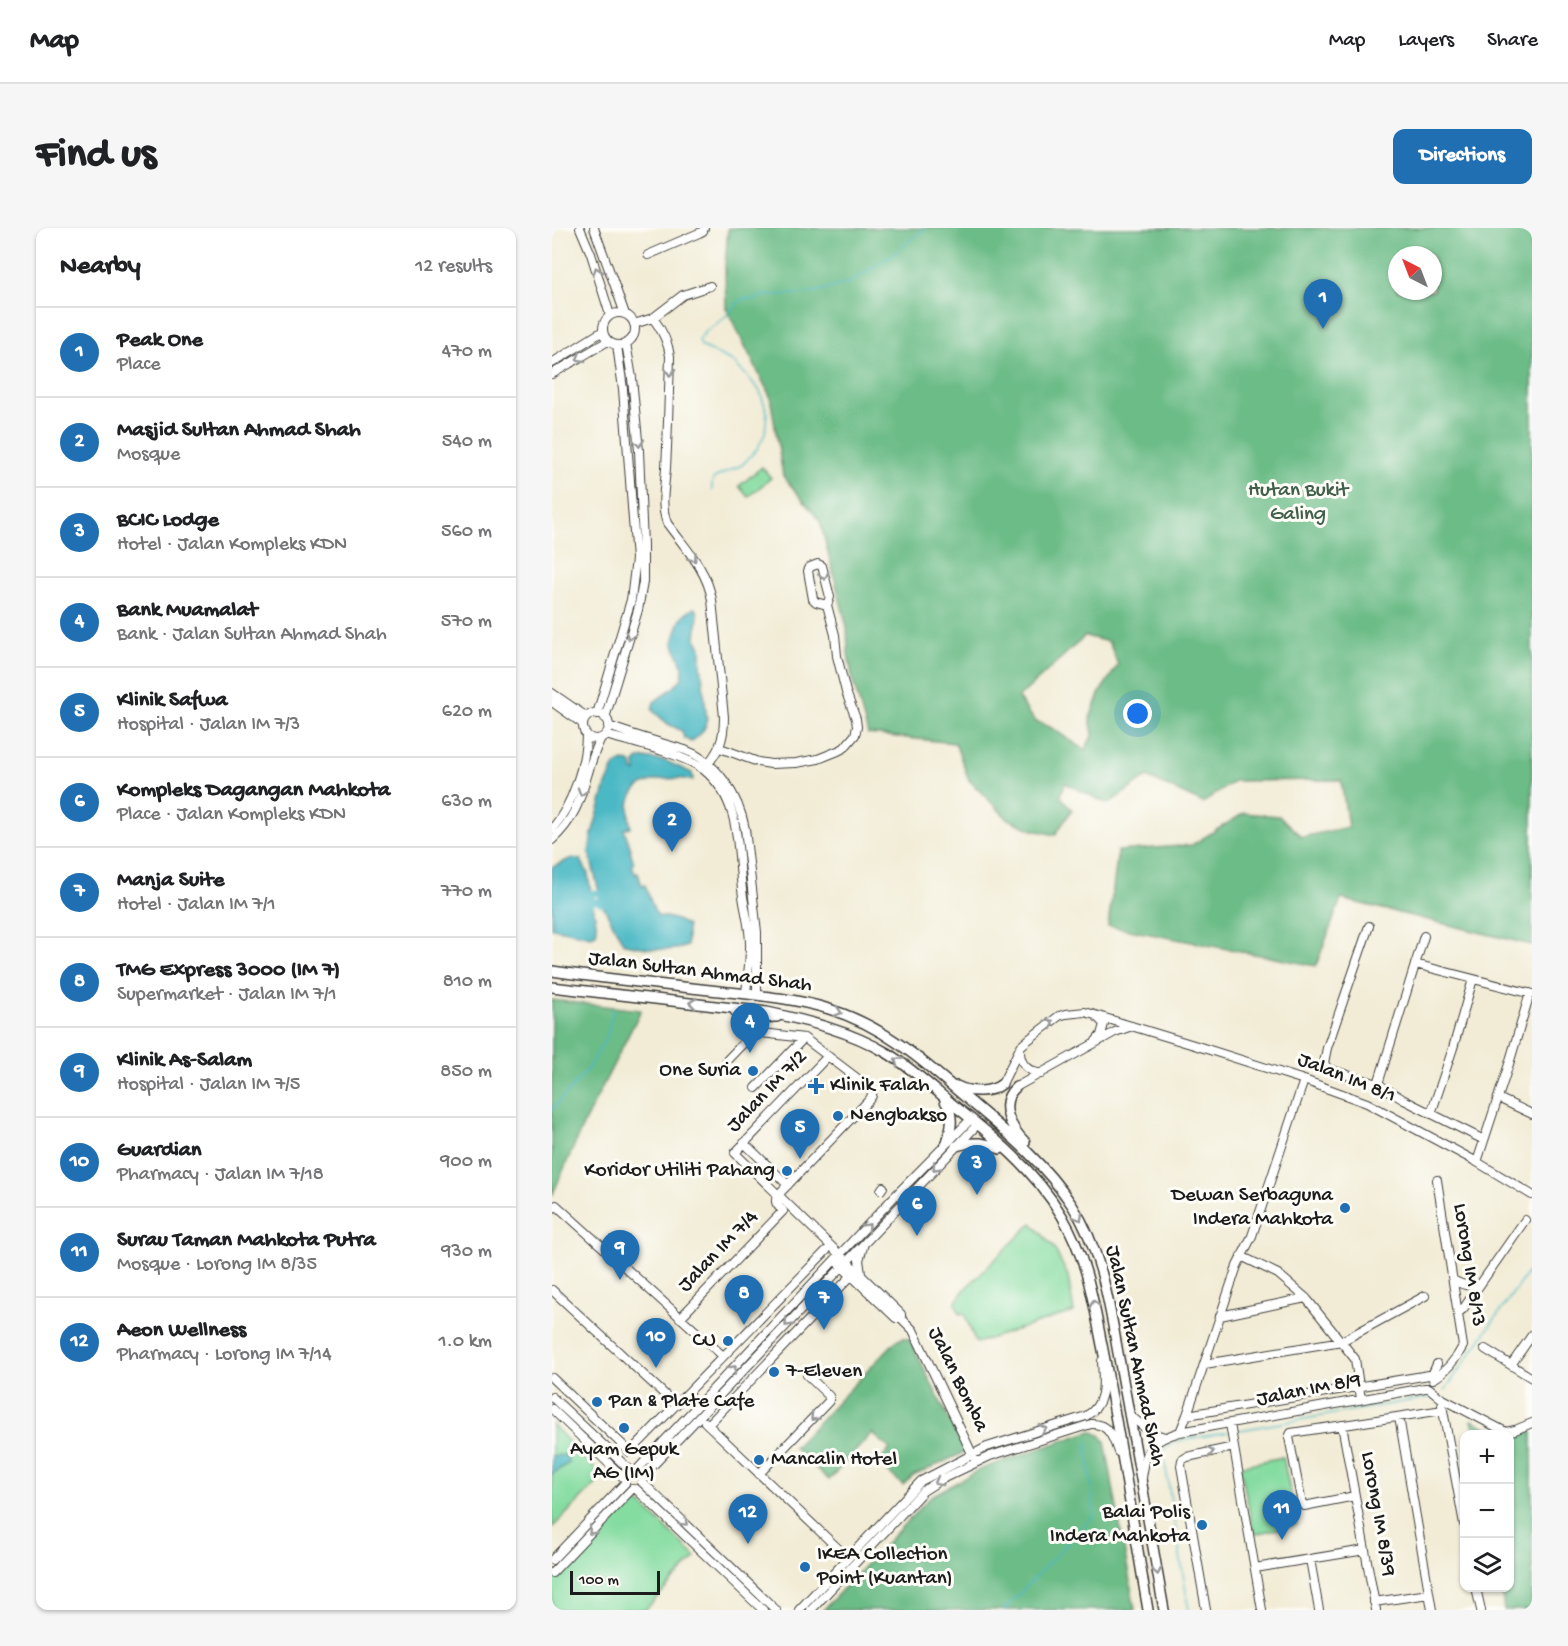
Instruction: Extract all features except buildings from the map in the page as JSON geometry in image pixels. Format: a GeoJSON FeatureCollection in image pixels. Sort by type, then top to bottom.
{"type":"FeatureCollection","features":[{"type":"Feature","properties":{"kind":"main road","name":"Jalan Sultan Ahmad Shah"},"geometry":{"type":"LineString","coordinates":[[552,971],[757,995],[827,1008],[859,1020],[893,1038],[1031,1154],[1065,1195],[1085,1227],[1099,1260],[1127,1398],[1164,1610]]}},
{"type":"Feature","properties":{"kind":"main road","name":"Jalan Sultan Ahmad Shah"},"geometry":{"type":"LineString","coordinates":[[552,987],[767,1012],[800,1019],[849,1035],[882,1050],[902,1063],[1008,1152],[1044,1191],[1066,1225],[1089,1277],[1113,1401],[1148,1610]]}},
{"type":"Feature","properties":{"kind":"main road"},"geometry":{"type":"LineString","coordinates":[[716,1006],[742,1013],[752,1025],[754,1032]]}},
{"type":"Feature","properties":{"kind":"main road"},"geometry":{"type":"LineString","coordinates":[[754,1032],[757,1025],[766,1018],[800,1019]]}},
{"type":"Feature","properties":{"kind":"main road"},"geometry":{"type":"LineString","coordinates":[[942,1077],[966,1090],[994,1089],[1002,1084]]}},
{"type":"Feature","properties":{"kind":"main road"},"geometry":{"type":"LineString","coordinates":[[1016,1087],[1007,1103],[1009,1120],[1014,1130],[1052,1169],[1064,1187],[1065,1195]]}},
{"type":"Feature","properties":{"kind":"main road"},"geometry":{"type":"LineString","coordinates":[[941,1094],[951,1114],[952,1144],[983,1142],[1008,1152]]}},
{"type":"Feature","properties":{"kind":"main road"},"geometry":{"type":"LineString","coordinates":[[1107,1370],[1111,1376],[1115,1376],[1121,1370]]}},
{"type":"Feature","properties":{"kind":"main road"},"geometry":{"type":"LineString","coordinates":[[1113,1401],[1121,1394],[1127,1398]]}},
{"type":"Feature","properties":{"kind":"street"},"geometry":{"type":"LineString","coordinates":[[580,228],[601,281],[610,315]]}},
{"type":"Feature","properties":{"kind":"street"},"geometry":{"type":"LineString","coordinates":[[594,228],[625,314]]}},
{"type":"Feature","properties":{"kind":"street"},"geometry":{"type":"LineString","coordinates":[[648,255],[699,233],[704,228]]}},
{"type":"Feature","properties":{"kind":"street"},"geometry":{"type":"LineString","coordinates":[[634,324],[653,318],[669,308],[679,297],[710,286]]}},
{"type":"Feature","properties":{"kind":"street"},"geometry":{"type":"LineString","coordinates":[[625,314],[631,318],[634,324],[634,335],[626,343],[617,345],[609,341],[603,331],[604,324],[610,315],[625,314]]}},
{"type":"Feature","properties":{"kind":"street"},"geometry":{"type":"LineString","coordinates":[[653,318],[665,336],[670,356],[664,515],[667,523],[701,570],[710,589],[724,731],[720,748],[706,767]]}},
{"type":"Feature","properties":{"kind":"street"},"geometry":{"type":"LineString","coordinates":[[552,363],[603,331]]}},
{"type":"Feature","properties":{"kind":"street"},"geometry":{"type":"LineString","coordinates":[[552,374],[609,341]]}},
{"type":"Feature","properties":{"kind":"street"},"geometry":{"type":"LineString","coordinates":[[552,840],[568,823],[576,810],[594,751],[603,737],[638,610],[642,582],[643,545],[639,451],[626,343]]}},
{"type":"Feature","properties":{"kind":"street"},"geometry":{"type":"LineString","coordinates":[[585,720],[597,714],[631,600],[636,559],[623,389],[617,345]]}},
{"type":"Feature","properties":{"kind":"street"},"geometry":{"type":"LineString","coordinates":[[720,748],[758,762],[779,764],[818,759],[844,748],[851,741],[857,727],[856,719],[841,674],[836,636],[827,605],[830,597],[822,566],[818,564],[810,567],[808,571],[813,599],[827,605]]}},
{"type":"Feature","properties":{"kind":"street"},"geometry":{"type":"LineString","coordinates":[[552,693],[585,720],[586,734],[582,762],[568,804],[552,829]]}},
{"type":"Feature","properties":{"kind":"street"},"geometry":{"type":"LineString","coordinates":[[552,702],[585,720]]}},
{"type":"Feature","properties":{"kind":"street"},"geometry":{"type":"LineString","coordinates":[[597,714],[607,722],[687,750],[706,767],[724,794],[734,815],[739,844],[742,888],[754,947],[757,995]]}},
{"type":"Feature","properties":{"kind":"street"},"geometry":{"type":"LineString","coordinates":[[586,734],[592,739],[603,737],[675,756],[706,767]]}},
{"type":"Feature","properties":{"kind":"street"},"geometry":{"type":"LineString","coordinates":[[1369,926],[1327,1048],[1324,1063],[1328,1069],[1378,1084],[1404,1100],[1484,1140]]}},
{"type":"Feature","properties":{"kind":"street"},"geometry":{"type":"LineString","coordinates":[[1378,1084],[1424,936]]}},
{"type":"Feature","properties":{"kind":"street"},"geometry":{"type":"LineString","coordinates":[[746,994],[754,947]]}},
{"type":"Feature","properties":{"kind":"street"},"geometry":{"type":"LineString","coordinates":[[1415,964],[1531,994],[1477,1162]]}},
{"type":"Feature","properties":{"kind":"street"},"geometry":{"type":"LineString","coordinates":[[1431,1114],[1473,979]]}},
{"type":"Feature","properties":{"kind":"street","name":"Jalan IM 8/1"},"geometry":{"type":"LineString","coordinates":[[1002,1084],[1021,1046],[1059,1016],[1085,1012],[1304,1080],[1380,1108],[1532,1195]]}},
{"type":"Feature","properties":{"kind":"street"},"geometry":{"type":"LineString","coordinates":[[1092,1046],[1101,1035],[1104,1024],[1093,1014]]}},
{"type":"Feature","properties":{"kind":"street"},"geometry":{"type":"LineString","coordinates":[[1016,1087],[1120,1030],[1134,1026]]}},
{"type":"Feature","properties":{"kind":"street"},"geometry":{"type":"LineString","coordinates":[[727,1060],[754,1032],[804,1038],[870,1088],[872,1095],[869,1100],[778,1195]]}},
{"type":"Feature","properties":{"kind":"street"},"geometry":{"type":"LineString","coordinates":[[756,1088],[804,1038]]}},
{"type":"Feature","properties":{"kind":"street"},"geometry":{"type":"LineString","coordinates":[[1021,1046],[1020,1054],[1024,1065],[1029,1070],[1041,1074]]}},
{"type":"Feature","properties":{"kind":"street","name":"Jalan IM 7/2"},"geometry":{"type":"LineString","coordinates":[[735,1153],[828,1056]]}},
{"type":"Feature","properties":{"kind":"street"},"geometry":{"type":"LineString","coordinates":[[1180,1432],[1240,1256],[1252,1236],[1304,1080]]}},
{"type":"Feature","properties":{"kind":"street"},"geometry":{"type":"LineString","coordinates":[[1498,1098],[1532,1114]]}},
{"type":"Feature","properties":{"kind":"street"},"geometry":{"type":"LineString","coordinates":[[637,1476],[838,1257],[974,1122]]}},
{"type":"Feature","properties":{"kind":"street"},"geometry":{"type":"LineString","coordinates":[[744,1143],[788,1185]]}},
{"type":"Feature","properties":{"kind":"street"},"geometry":{"type":"LineString","coordinates":[[637,1476],[700,1417],[844,1264],[952,1144]]}},
{"type":"Feature","properties":{"kind":"street","name":"Jalan Bomba"},"geometry":{"type":"LineString","coordinates":[[735,1153],[844,1264],[900,1313],[901,1318],[913,1330],[976,1462]]}},
{"type":"Feature","properties":{"kind":"street","name":"Lorong IM 8/13"},"geometry":{"type":"LineString","coordinates":[[1433,1376],[1438,1377],[1463,1346],[1437,1180]]}},
{"type":"Feature","properties":{"kind":"street","name":"Jalan IM 7/4"},"geometry":{"type":"LineString","coordinates":[[680,1318],[783,1211],[776,1203],[778,1195]]}},
{"type":"Feature","properties":{"kind":"street"},"geometry":{"type":"LineString","coordinates":[[554,1207],[723,1356]]}},
{"type":"Feature","properties":{"kind":"street"},"geometry":{"type":"LineString","coordinates":[[1458,1313],[1525,1220]]}},
{"type":"Feature","properties":{"kind":"street"},"geometry":{"type":"LineString","coordinates":[[708,1425],[856,1274],[864,1242]]}},
{"type":"Feature","properties":{"kind":"street"},"geometry":{"type":"LineString","coordinates":[[552,1378],[630,1452],[825,1251]]}},
{"type":"Feature","properties":{"kind":"street"},"geometry":{"type":"LineString","coordinates":[[1240,1256],[1278,1274],[1306,1298],[1355,1359],[1361,1399]]}},
{"type":"Feature","properties":{"kind":"street"},"geometry":{"type":"LineString","coordinates":[[1453,1280],[1464,1285],[1480,1284]]}},
{"type":"Feature","properties":{"kind":"street"},"geometry":{"type":"LineString","coordinates":[[552,1290],[676,1405]]}},
{"type":"Feature","properties":{"kind":"street"},"geometry":{"type":"LineString","coordinates":[[1204,1364],[1342,1341],[1425,1296]]}},
{"type":"Feature","properties":{"kind":"street"},"geometry":{"type":"LineString","coordinates":[[1220,1316],[1306,1298]]}},
{"type":"Feature","properties":{"kind":"street"},"geometry":{"type":"LineString","coordinates":[[1511,1365],[1532,1335]]}},
{"type":"Feature","properties":{"kind":"street"},"geometry":{"type":"LineString","coordinates":[[799,1610],[918,1483],[987,1447],[1086,1416],[1092,1412],[1100,1402],[1103,1390],[1101,1338]]}},
{"type":"Feature","properties":{"kind":"street"},"geometry":{"type":"LineString","coordinates":[[1485,1349],[1532,1378]]}},
{"type":"Feature","properties":{"kind":"street"},"geometry":{"type":"LineString","coordinates":[[1437,1364],[1429,1388],[1441,1398],[1506,1432],[1532,1423]]}},
{"type":"Feature","properties":{"kind":"street"},"geometry":{"type":"LineString","coordinates":[[759,1474],[830,1401],[829,1396],[807,1375]]}},
{"type":"Feature","properties":{"kind":"street"},"geometry":{"type":"LineString","coordinates":[[1187,1415],[1433,1376]]}},
{"type":"Feature","properties":{"kind":"street","name":"Jalan IM 8/9"},"geometry":{"type":"LineString","coordinates":[[1165,1437],[1180,1432],[1231,1426],[1361,1399],[1429,1388]]}},
{"type":"Feature","properties":{"kind":"street"},"geometry":{"type":"LineString","coordinates":[[567,1392],[568,1412]]}},
{"type":"Feature","properties":{"kind":"street"},"geometry":{"type":"LineString","coordinates":[[552,1395],[567,1392]]}},
{"type":"Feature","properties":{"kind":"street"},"geometry":{"type":"LineString","coordinates":[[552,1395],[776,1610]]}},
{"type":"Feature","properties":{"kind":"street"},"geometry":{"type":"LineString","coordinates":[[1441,1398],[1460,1502]]}},
{"type":"Feature","properties":{"kind":"street"},"geometry":{"type":"LineString","coordinates":[[552,1409],[629,1485],[763,1610]]}},
{"type":"Feature","properties":{"kind":"street"},"geometry":{"type":"LineString","coordinates":[[1355,1496],[1304,1506],[1289,1437],[1291,1433],[1443,1410]]}},
{"type":"Feature","properties":{"kind":"street"},"geometry":{"type":"LineString","coordinates":[[1129,1415],[1152,1433],[1165,1437]]}},
{"type":"Feature","properties":{"kind":"street"},"geometry":{"type":"LineString","coordinates":[[700,1417],[848,1558]]}},
{"type":"Feature","properties":{"kind":"street"},"geometry":{"type":"LineString","coordinates":[[1399,1417],[1432,1610]]}},
{"type":"Feature","properties":{"kind":"street"},"geometry":{"type":"LineString","coordinates":[[811,1610],[927,1488],[976,1462],[1000,1452],[1095,1423],[1102,1425],[1111,1434],[1123,1468]]}},
{"type":"Feature","properties":{"kind":"street","name":"Lorong IM 8/39"},"geometry":{"type":"LineString","coordinates":[[1342,1425],[1375,1606]]}},
{"type":"Feature","properties":{"kind":"street"},"geometry":{"type":"LineString","coordinates":[[1231,1426],[1262,1610]]}},
{"type":"Feature","properties":{"kind":"street"},"geometry":{"type":"LineString","coordinates":[[1142,1483],[1145,1459],[1149,1450],[1165,1437]]}},
{"type":"Feature","properties":{"kind":"street"},"geometry":{"type":"LineString","coordinates":[[1206,1610],[1181,1466],[1182,1460],[1187,1456],[1234,1445]]}},
{"type":"Feature","properties":{"kind":"street"},"geometry":{"type":"LineString","coordinates":[[629,1485],[627,1474],[637,1476]]}},
{"type":"Feature","properties":{"kind":"street"},"geometry":{"type":"LineString","coordinates":[[552,1560],[629,1485],[640,1486],[637,1476]]}},
{"type":"Feature","properties":{"kind":"street"},"geometry":{"type":"LineString","coordinates":[[552,1574],[629,1485]]}},
{"type":"Feature","properties":{"kind":"street"},"geometry":{"type":"LineString","coordinates":[[1255,1568],[1365,1550]]}},
{"type":"Feature","properties":{"kind":"street"},"geometry":{"type":"LineString","coordinates":[[1310,1559],[1318,1610]]}},
{"type":"Feature","properties":{"kind":"street"},"geometry":{"type":"LineString","coordinates":[[842,1565],[849,1571]]}},
{"type":"Feature","properties":{"kind":"street"},"geometry":{"type":"LineString","coordinates":[[1477,1592],[1481,1610]]}},
{"type":"Feature","properties":{"kind":"street"},"geometry":{"type":"LineString","coordinates":[[1375,1606],[1429,1594]]}},
{"type":"Feature","properties":{"kind":"green space","name":"Hutan Bukit Galing"},"geometry":{"type":"Polygon","coordinates":[[[728,228],[1532,228],[1532,945],[1341,899],[1316,966],[1108,926],[1118,851],[1192,845],[1244,813],[1279,816],[1302,837],[1348,827],[1341,780],[1234,781],[1203,803],[1147,777],[1108,804],[1065,783],[1060,796],[1072,810],[1055,835],[1033,830],[1008,819],[969,780],[955,743],[868,734],[853,681],[848,654],[847,627],[820,521],[783,476],[770,396],[726,308],[725,267],[728,228]],[[1085,636],[1018,698],[1035,721],[1050,727],[1085,750],[1093,734],[1090,718],[1100,692],[1118,665],[1109,642],[1085,636]]]}},
{"type":"Feature","properties":{"kind":"green space"},"geometry":{"type":"Polygon","coordinates":[[[762,467],[771,478],[748,497],[739,486],[762,467]]]}},
{"type":"Feature","properties":{"kind":"green space"},"geometry":{"type":"Polygon","coordinates":[[[552,1000],[641,1010],[585,1121],[552,1196],[552,1000]]]}},
{"type":"Feature","properties":{"kind":"green space"},"geometry":{"type":"Polygon","coordinates":[[[1032,1223],[1054,1248],[1068,1276],[1074,1312],[977,1343],[964,1313],[960,1314],[955,1303],[964,1290],[1032,1223]]]}},
{"type":"Feature","properties":{"kind":"green space"},"geometry":{"type":"Polygon","coordinates":[[[903,1338],[909,1339],[912,1344],[965,1452],[913,1476],[903,1485],[878,1463],[890,1449],[872,1433],[829,1480],[794,1448],[890,1347],[903,1338]]]}},
{"type":"Feature","properties":{"kind":"green space"},"geometry":{"type":"Polygon","coordinates":[[[1472,1420],[1493,1430],[1474,1430],[1472,1420]]]}},
{"type":"Feature","properties":{"kind":"green space"},"geometry":{"type":"Polygon","coordinates":[[[552,1424],[596,1470],[597,1483],[552,1528],[552,1424]]]}},
{"type":"Feature","properties":{"kind":"green space"},"geometry":{"type":"Polygon","coordinates":[[[1532,1430],[1532,1610],[1504,1610],[1502,1592],[1514,1592],[1514,1437],[1532,1430]]]}},
{"type":"Feature","properties":{"kind":"green space"},"geometry":{"type":"Polygon","coordinates":[[[1091,1431],[1100,1435],[1105,1441],[1135,1610],[823,1610],[931,1496],[981,1469],[1091,1431]]]}},
{"type":"Feature","properties":{"kind":"green space"},"geometry":{"type":"Polygon","coordinates":[[[1283,1457],[1297,1525],[1254,1534],[1240,1466],[1283,1457]]]}},
{"type":"Feature","properties":{"kind":"green space"},"geometry":{"type":"Polygon","coordinates":[[[634,1501],[642,1505],[696,1557],[645,1610],[552,1610],[552,1582],[629,1503],[634,1501]]]}},
{"type":"Feature","properties":{"kind":"water"},"geometry":{"type":"Polygon","coordinates":[[[694,608],[698,615],[696,639],[701,647],[707,720],[701,733],[691,742],[684,738],[682,731],[668,724],[652,710],[654,702],[682,678],[683,668],[673,642],[683,616],[694,608]]]}},
{"type":"Feature","properties":{"kind":"water"},"geometry":{"type":"Polygon","coordinates":[[[644,758],[666,761],[692,773],[693,780],[663,779],[644,784],[636,790],[631,797],[629,808],[631,827],[624,829],[631,849],[635,874],[638,873],[642,886],[645,885],[654,910],[658,916],[674,919],[687,926],[687,946],[679,948],[656,949],[624,944],[602,904],[589,852],[606,785],[615,765],[623,761],[630,762],[633,771],[636,772],[635,763],[644,758]]]}},
{"type":"Feature","properties":{"kind":"water"},"geometry":{"type":"Polygon","coordinates":[[[572,858],[581,860],[588,874],[597,928],[596,934],[591,936],[552,928],[552,867],[572,858]]]}},
{"type":"Feature","properties":{"kind":"water"},"geometry":{"type":"Polygon","coordinates":[[[565,1455],[569,1463],[552,1474],[552,1456],[565,1455]]]}},
{"type":"Feature","properties":{"kind":"waterway"},"geometry":{"type":"LineString","coordinates":[[712,491],[714,478],[742,465],[757,449],[765,434],[767,412],[760,391],[748,377],[732,361],[701,346],[699,340],[705,332],[724,318],[743,298],[754,300],[761,296],[810,293],[849,283],[898,251],[925,228]]}},
{"type":"Feature","properties":{"kind":"waterway"},"geometry":{"type":"LineString","coordinates":[[591,893],[600,893],[602,904],[593,902],[591,893]]}},
{"type":"Feature","properties":{"kind":"waterway"},"geometry":{"type":"LineString","coordinates":[[552,1110],[587,1070],[607,1037],[613,1010]]}},
{"type":"Feature","properties":{"kind":"waterway"},"geometry":{"type":"LineString","coordinates":[[1445,1390],[1532,1266]]}},
{"type":"Feature","properties":{"kind":"waterway"},"geometry":{"type":"LineString","coordinates":[[1234,1431],[1431,1397]]}},
{"type":"Feature","properties":{"kind":"waterway"},"geometry":{"type":"LineString","coordinates":[[1189,1610],[1163,1452],[1164,1449],[1181,1440],[1229,1432]]}},
{"type":"Feature","properties":{"kind":"waterway"},"geometry":{"type":"LineString","coordinates":[[1004,1610],[1094,1515],[1087,1441]]}},
{"type":"Feature","properties":{"kind":"place","name":"Peak One"},"geometry":{"type":"Point","coordinates":[1323,329]}},
{"type":"Feature","properties":{"kind":"place","name":"Masjid Sultan Ahmad Shah"},"geometry":{"type":"Point","coordinates":[672,852]}},
{"type":"Feature","properties":{"kind":"place","name":"Bank Muamalat"},"geometry":{"type":"Point","coordinates":[750,1053]}},
{"type":"Feature","properties":{"kind":"place","name":"One Suria"},"geometry":{"type":"Point","coordinates":[753,1071]}},
{"type":"Feature","properties":{"kind":"place","name":"Klinik Falah"},"geometry":{"type":"Point","coordinates":[816,1086]}},
{"type":"Feature","properties":{"kind":"place","name":"Nengbakso"},"geometry":{"type":"Point","coordinates":[838,1116]}},
{"type":"Feature","properties":{"kind":"place","name":"Klinik Safwa"},"geometry":{"type":"Point","coordinates":[800,1159]}},
{"type":"Feature","properties":{"kind":"place","name":"Koridor Utiliti Pahang"},"geometry":{"type":"Point","coordinates":[787,1171]}},
{"type":"Feature","properties":{"kind":"place","name":"BCIC Lodge"},"geometry":{"type":"Point","coordinates":[977,1195]}},
{"type":"Feature","properties":{"kind":"place","name":"Dewan Serbaguna Indera Mahkota"},"geometry":{"type":"Point","coordinates":[1345,1208]}},
{"type":"Feature","properties":{"kind":"place","name":"Kompleks Dagangan Mahkota"},"geometry":{"type":"Point","coordinates":[917,1236]}},
{"type":"Feature","properties":{"kind":"place","name":"Klinik As-Salam"},"geometry":{"type":"Point","coordinates":[620,1280]}},
{"type":"Feature","properties":{"kind":"place","name":"TMG Express 3000 (IM 7)"},"geometry":{"type":"Point","coordinates":[744,1325]}},
{"type":"Feature","properties":{"kind":"place","name":"Manja Suite"},"geometry":{"type":"Point","coordinates":[824,1330]}},
{"type":"Feature","properties":{"kind":"place","name":"CU"},"geometry":{"type":"Point","coordinates":[728,1341]}},
{"type":"Feature","properties":{"kind":"place","name":"Guardian"},"geometry":{"type":"Point","coordinates":[656,1368]}},
{"type":"Feature","properties":{"kind":"place","name":"7-Eleven"},"geometry":{"type":"Point","coordinates":[774,1372]}},
{"type":"Feature","properties":{"kind":"place","name":"Pan & Plate Cafe"},"geometry":{"type":"Point","coordinates":[597,1402]}},
{"type":"Feature","properties":{"kind":"place","name":"Ayam Gepuk AG (IM)"},"geometry":{"type":"Point","coordinates":[624,1428]}},
{"type":"Feature","properties":{"kind":"place","name":"Mancalin Hotel"},"geometry":{"type":"Point","coordinates":[759,1460]}},
{"type":"Feature","properties":{"kind":"place","name":"Balai Polis Indera Mahkota"},"geometry":{"type":"Point","coordinates":[1202,1525]}},
{"type":"Feature","properties":{"kind":"place","name":"Surau Taman Mahkota Putra"},"geometry":{"type":"Point","coordinates":[1282,1540]}},
{"type":"Feature","properties":{"kind":"place","name":"Aeon Wellness"},"geometry":{"type":"Point","coordinates":[748,1544]}},
{"type":"Feature","properties":{"kind":"place","name":"IKEA Collection Point (Kuantan)"},"geometry":{"type":"Point","coordinates":[805,1567]}}]}
